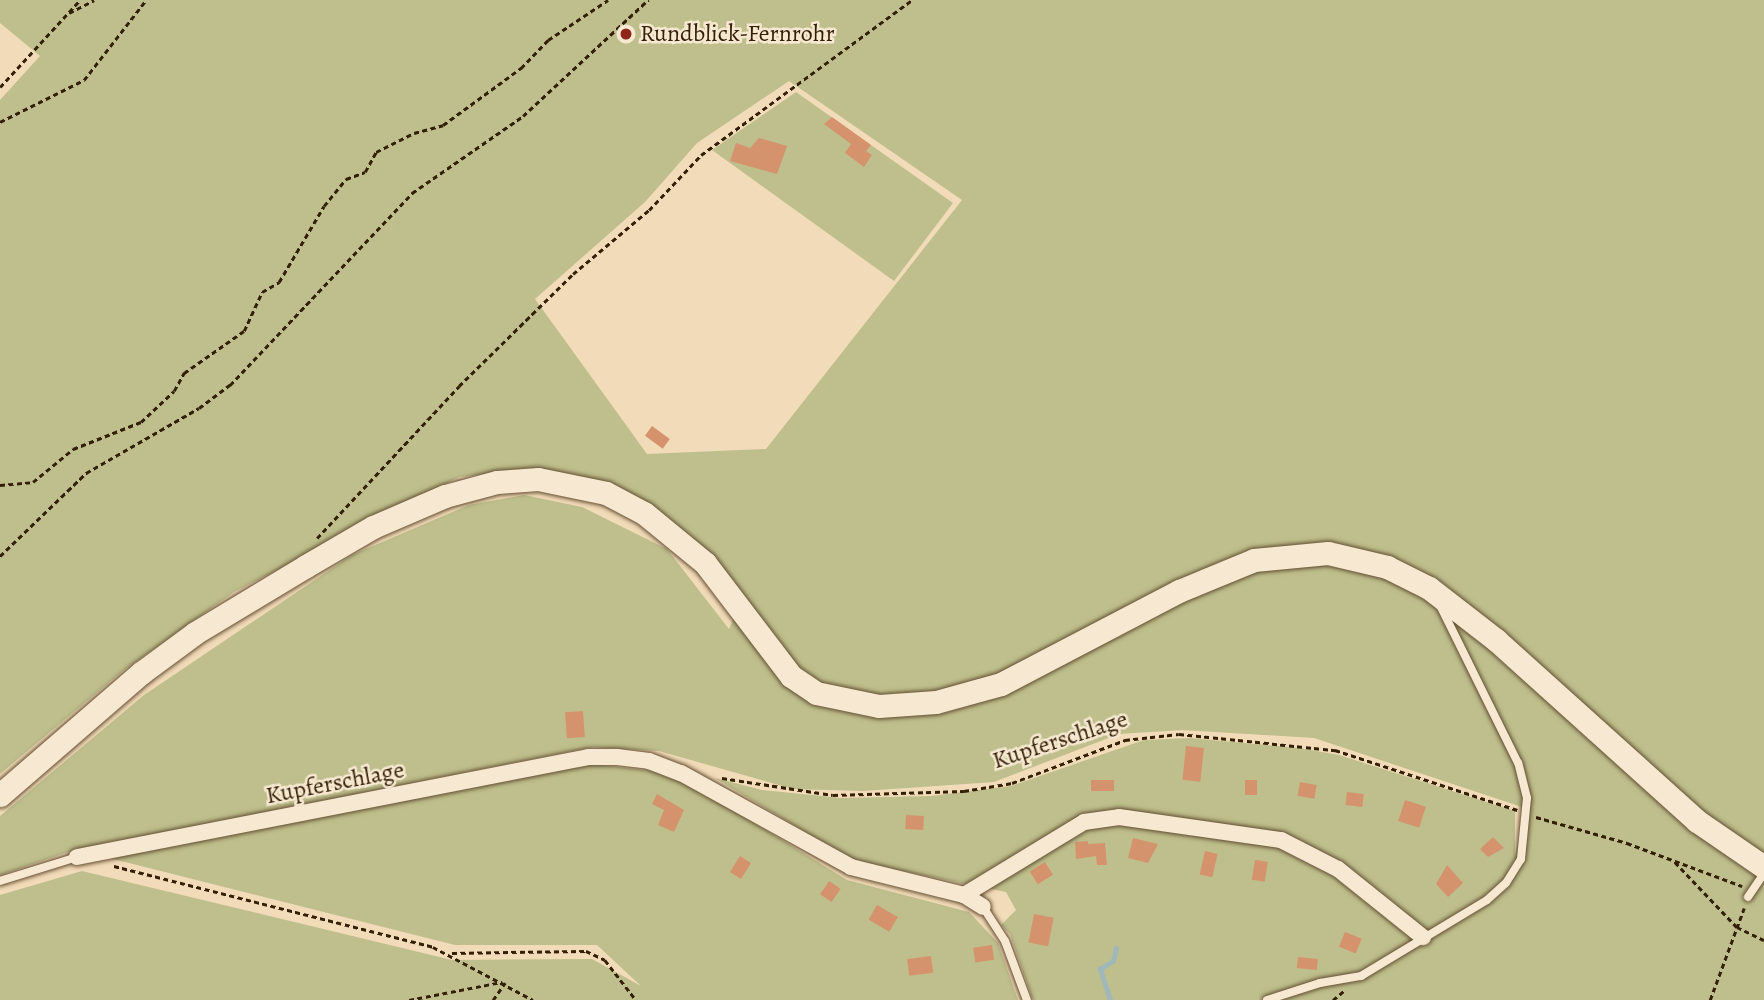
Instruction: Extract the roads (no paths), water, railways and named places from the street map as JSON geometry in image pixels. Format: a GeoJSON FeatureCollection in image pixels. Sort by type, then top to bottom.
{"type":"FeatureCollection","features":[{"type":"Feature","properties":{"kind":"main road"},"geometry":{"type":"LineString","coordinates":[[0,795],[141,673],[195,634],[306,566],[382,522],[466,489],[526,479],[577,484],[626,502],[690,548],[731,594],[775,659],[798,682],[827,696],[878,706],[936,702],[1001,684],[1200,580],[1274,555],[1348,556],[1387,567],[1438,595],[1558,692],[1697,821],[1764,867]]}},
{"type":"Feature","properties":{"kind":"street","name":"Kupferschlage"},"geometry":{"type":"LineString","coordinates":[[77,857],[589,757],[617,757],[649,761],[681,773],[851,867],[964,895],[983,907]]}},
{"type":"Feature","properties":{"kind":"street"},"geometry":{"type":"LineString","coordinates":[[964,895],[1084,822],[1119,817],[1281,840],[1338,869],[1423,937]]}},
{"type":"Feature","properties":{"kind":"lane"},"geometry":{"type":"LineString","coordinates":[[1267,1000],[1320,983],[1361,976],[1487,900],[1506,883],[1521,859],[1528,814],[1513,752],[1442,614],[1438,595]]}},
{"type":"Feature","properties":{"kind":"lane","name":"Kupferschlage"},"geometry":{"type":"LineString","coordinates":[[0,881],[77,857]]}},
{"type":"Feature","properties":{"kind":"lane"},"geometry":{"type":"LineString","coordinates":[[1750,893],[1764,873]]}},
{"type":"Feature","properties":{"kind":"lane"},"geometry":{"type":"LineString","coordinates":[[983,907],[1005,941],[1027,1000]]}},
{"type":"Feature","properties":{"kind":"waterway"},"geometry":{"type":"LineString","coordinates":[[1110,1000],[1100,969],[1113,961],[1116,948]]}},
{"type":"Feature","properties":{"kind":"place","name":"Rundblick-Fernrohr"},"geometry":{"type":"Point","coordinates":[626,34]}}]}
